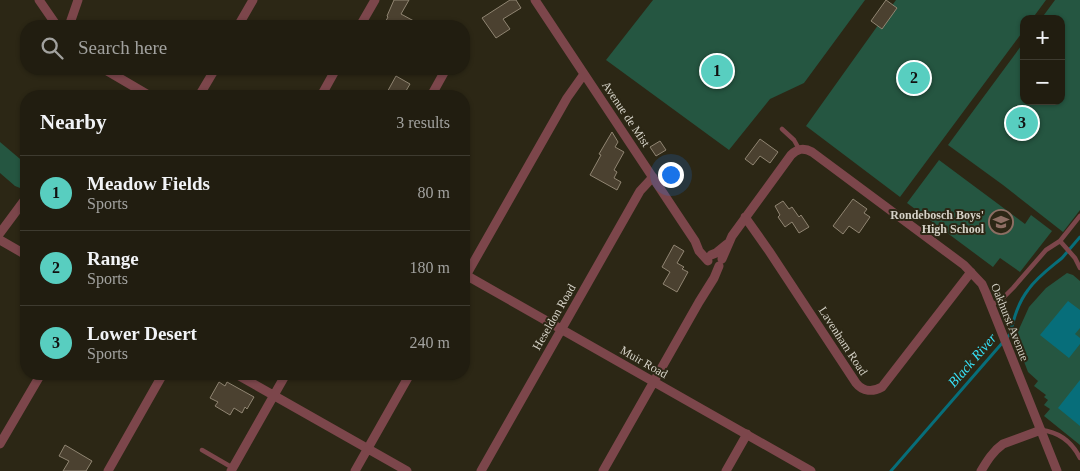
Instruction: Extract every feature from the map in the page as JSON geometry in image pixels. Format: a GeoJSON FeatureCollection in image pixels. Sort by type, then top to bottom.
{"type":"FeatureCollection","features":[{"type":"Feature","properties":{"kind":"street"},"geometry":{"type":"LineString","coordinates":[[39,0],[53,20]]}},
{"type":"Feature","properties":{"kind":"street"},"geometry":{"type":"LineString","coordinates":[[71,20],[78,0]]}},
{"type":"Feature","properties":{"kind":"street"},"geometry":{"type":"LineString","coordinates":[[241,20],[253,0]]}},
{"type":"Feature","properties":{"kind":"street"},"geometry":{"type":"LineString","coordinates":[[363,20],[375,0]]}},
{"type":"Feature","properties":{"kind":"street","name":"Avenue de Mist"},"geometry":{"type":"LineString","coordinates":[[535,0],[696,242],[699,251],[714,260]]}},
{"type":"Feature","properties":{"kind":"street"},"geometry":{"type":"LineString","coordinates":[[470,267],[567,98],[584,74]]}},
{"type":"Feature","properties":{"kind":"street"},"geometry":{"type":"LineString","coordinates":[[114,75],[140,90]]}},
{"type":"Feature","properties":{"kind":"street"},"geometry":{"type":"LineString","coordinates":[[203,90],[211,75]]}},
{"type":"Feature","properties":{"kind":"street"},"geometry":{"type":"LineString","coordinates":[[324,90],[333,75]]}},
{"type":"Feature","properties":{"kind":"street"},"geometry":{"type":"LineString","coordinates":[[434,90],[443,75]]}},
{"type":"Feature","properties":{"kind":"street"},"geometry":{"type":"LineString","coordinates":[[603,471],[716,274],[714,260],[791,155],[799,149]]}},
{"type":"Feature","properties":{"kind":"street","name":"Oakhurst Avenue"},"geometry":{"type":"LineString","coordinates":[[799,149],[812,152],[964,265],[982,284],[1057,471]]}},
{"type":"Feature","properties":{"kind":"street","name":"Heseldon Road"},"geometry":{"type":"LineString","coordinates":[[480,471],[640,191],[653,177]]}},
{"type":"Feature","properties":{"kind":"street"},"geometry":{"type":"LineString","coordinates":[[0,234],[20,206]]}},
{"type":"Feature","properties":{"kind":"street","name":"Lavenham Road"},"geometry":{"type":"LineString","coordinates":[[745,217],[858,387],[865,390],[878,390],[882,387],[971,272]]}},
{"type":"Feature","properties":{"kind":"street"},"geometry":{"type":"LineString","coordinates":[[0,240],[20,252]]}},
{"type":"Feature","properties":{"kind":"street","name":"Muir Road"},"geometry":{"type":"LineString","coordinates":[[470,279],[562,328],[812,471]]}},
{"type":"Feature","properties":{"kind":"street"},"geometry":{"type":"LineString","coordinates":[[0,444],[37,380]]}},
{"type":"Feature","properties":{"kind":"street"},"geometry":{"type":"LineString","coordinates":[[108,471],[160,380]]}},
{"type":"Feature","properties":{"kind":"street"},"geometry":{"type":"LineString","coordinates":[[247,380],[408,471]]}},
{"type":"Feature","properties":{"kind":"street"},"geometry":{"type":"LineString","coordinates":[[232,470],[283,380]]}},
{"type":"Feature","properties":{"kind":"street"},"geometry":{"type":"LineString","coordinates":[[355,471],[407,380]]}},
{"type":"Feature","properties":{"kind":"street"},"geometry":{"type":"LineString","coordinates":[[980,471],[991,456],[1004,444],[1041,430]]}},
{"type":"Feature","properties":{"kind":"street"},"geometry":{"type":"LineString","coordinates":[[726,471],[747,434]]}},
{"type":"Feature","properties":{"kind":"lane"},"geometry":{"type":"LineString","coordinates":[[782,129],[794,140],[799,149]]}},
{"type":"Feature","properties":{"kind":"lane"},"geometry":{"type":"LineString","coordinates":[[991,305],[1001,300],[1046,250],[1060,241],[1080,216]]}},
{"type":"Feature","properties":{"kind":"lane"},"geometry":{"type":"LineString","coordinates":[[1060,241],[1075,258],[1080,268]]}},
{"type":"Feature","properties":{"kind":"lane"},"geometry":{"type":"LineString","coordinates":[[1041,430],[1049,431],[1066,440],[1076,450],[1080,458]]}},
{"type":"Feature","properties":{"kind":"lane"},"geometry":{"type":"LineString","coordinates":[[202,450],[232,470]]}},
{"type":"Feature","properties":{"kind":"green space"},"geometry":{"type":"Polygon","coordinates":[[[653,0],[865,0],[804,83],[770,99],[729,150],[606,60],[653,0]]]}},
{"type":"Feature","properties":{"kind":"green space"},"geometry":{"type":"Polygon","coordinates":[[[896,0],[1046,0],[1035,15],[1020,15],[1020,35],[900,197],[806,126],[896,0]]]}},
{"type":"Feature","properties":{"kind":"green space"},"geometry":{"type":"Polygon","coordinates":[[[1055,0],[1080,0],[1080,210],[1063,232],[948,145],[1020,47],[1020,105],[1065,105],[1065,15],[1044,15],[1055,0]]]}},
{"type":"Feature","properties":{"kind":"green space"},"geometry":{"type":"Polygon","coordinates":[[[0,142],[20,159],[20,188],[0,173],[0,142]]]}},
{"type":"Feature","properties":{"kind":"green space"},"geometry":{"type":"Polygon","coordinates":[[[939,160],[1025,224],[1031,215],[1052,231],[1020,272],[1000,258],[993,267],[907,203],[939,160]]]}},
{"type":"Feature","properties":{"kind":"green space"},"geometry":{"type":"Polygon","coordinates":[[[1067,273],[1080,281],[1080,445],[1044,416],[1050,409],[1044,405],[1048,400],[1044,397],[1046,395],[1034,386],[1038,381],[1028,372],[1015,338],[1029,307],[1046,288],[1067,273]]]}},
{"type":"Feature","properties":{"kind":"water"},"geometry":{"type":"Polygon","coordinates":[[[1068,301],[1080,310],[1080,328],[1075,334],[1080,338],[1080,344],[1069,358],[1040,335],[1068,301]]]}},
{"type":"Feature","properties":{"kind":"water"},"geometry":{"type":"Polygon","coordinates":[[[1080,380],[1080,426],[1058,408],[1080,380]]]}},
{"type":"Feature","properties":{"kind":"building"},"geometry":{"type":"Polygon","coordinates":[[[394,0],[409,0],[401,14],[412,20],[386,20],[394,0]]]}},
{"type":"Feature","properties":{"kind":"building"},"geometry":{"type":"Polygon","coordinates":[[[510,0],[516,0],[521,8],[503,19],[510,29],[496,38],[482,18],[510,0]]]}},
{"type":"Feature","properties":{"kind":"building"},"geometry":{"type":"Polygon","coordinates":[[[886,0],[897,8],[882,29],[871,21],[886,0]]]}},
{"type":"Feature","properties":{"kind":"building"},"geometry":{"type":"Polygon","coordinates":[[[396,76],[410,84],[406,90],[388,90],[396,76]]]}},
{"type":"Feature","properties":{"kind":"building"},"geometry":{"type":"Polygon","coordinates":[[[612,132],[618,142],[615,147],[624,152],[614,170],[617,172],[614,178],[621,182],[617,190],[590,175],[601,155],[599,154],[612,132]]]}},
{"type":"Feature","properties":{"kind":"building"},"geometry":{"type":"Polygon","coordinates":[[[760,139],[778,152],[770,163],[760,156],[753,165],[745,159],[760,139]]]}},
{"type":"Feature","properties":{"kind":"building"},"geometry":{"type":"Polygon","coordinates":[[[660,141],[666,150],[656,156],[650,147],[660,141]]]}},
{"type":"Feature","properties":{"kind":"building"},"geometry":{"type":"Polygon","coordinates":[[[853,199],[867,209],[864,213],[870,217],[859,233],[849,226],[843,234],[833,226],[853,199]]]}},
{"type":"Feature","properties":{"kind":"building"},"geometry":{"type":"Polygon","coordinates":[[[783,201],[789,209],[792,207],[799,217],[801,215],[809,227],[799,233],[792,222],[785,227],[778,217],[780,215],[775,206],[783,201]]]}},
{"type":"Feature","properties":{"kind":"building"},"geometry":{"type":"Polygon","coordinates":[[[674,245],[684,251],[677,263],[688,272],[677,292],[663,284],[670,272],[662,267],[674,245]]]}},
{"type":"Feature","properties":{"kind":"building"},"geometry":{"type":"Polygon","coordinates":[[[219,382],[225,386],[227,382],[254,397],[247,409],[245,407],[242,413],[234,408],[230,415],[215,406],[218,402],[210,398],[219,382]]]}},
{"type":"Feature","properties":{"kind":"building"},"geometry":{"type":"Polygon","coordinates":[[[65,445],[92,461],[86,471],[63,471],[69,461],[59,456],[65,445]]]}},
{"type":"Feature","properties":{"kind":"waterway","name":"Black River"},"geometry":{"type":"LineString","coordinates":[[891,471],[1010,334],[1019,305],[1032,285],[1062,258],[1080,237]]}},
{"type":"Feature","properties":{"kind":"place","name":"Meadow Fields"},"geometry":{"type":"Point","coordinates":[717,71]}},
{"type":"Feature","properties":{"kind":"place","name":"Range"},"geometry":{"type":"Point","coordinates":[914,78]}},
{"type":"Feature","properties":{"kind":"place","name":"Lower Desert"},"geometry":{"type":"Point","coordinates":[1022,123]}},
{"type":"Feature","properties":{"kind":"place","name":"Rondebosch Boys' High School"},"geometry":{"type":"Point","coordinates":[1001,222]}}]}
